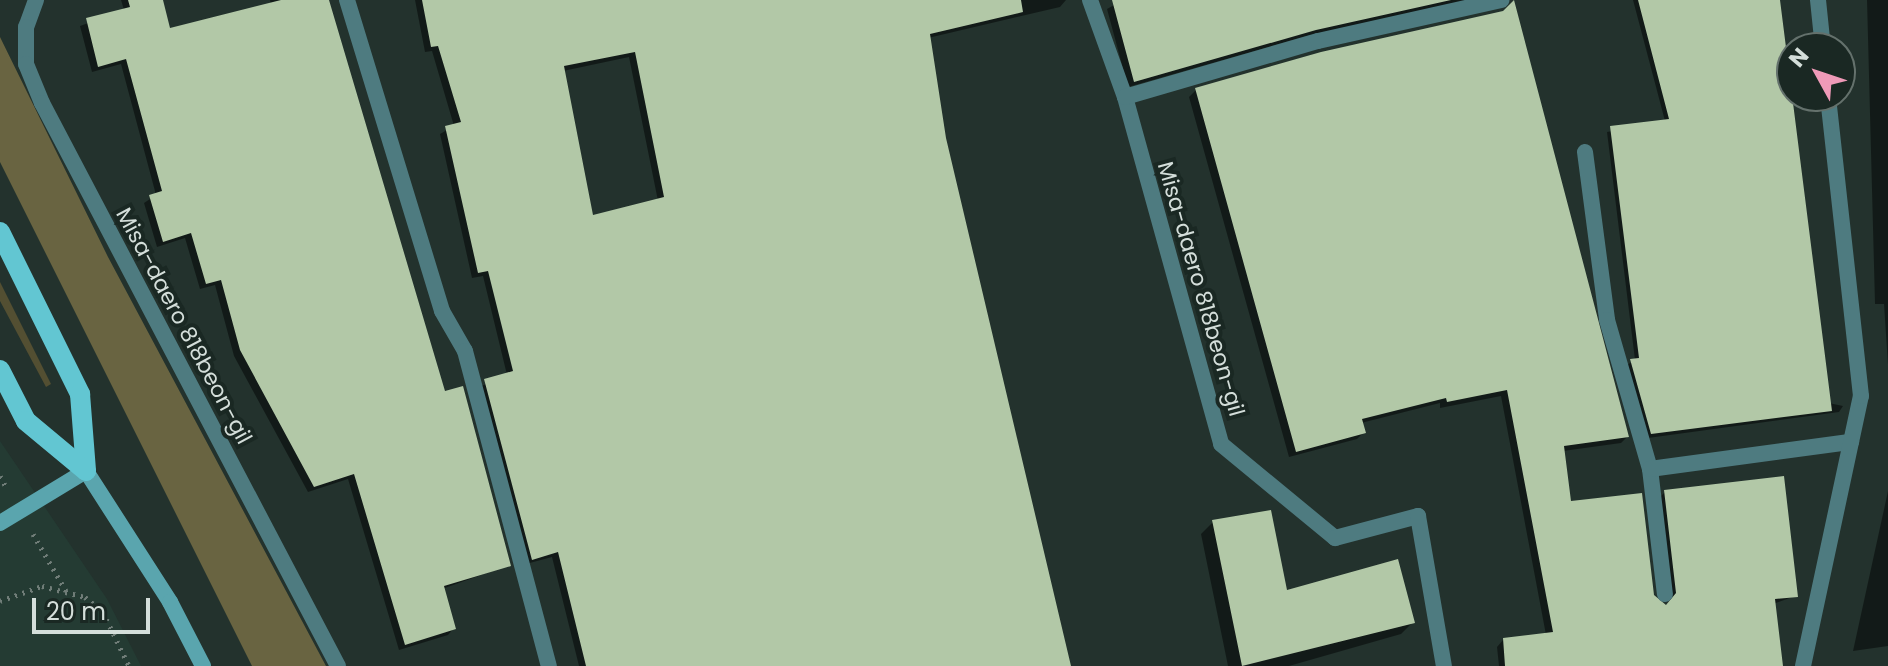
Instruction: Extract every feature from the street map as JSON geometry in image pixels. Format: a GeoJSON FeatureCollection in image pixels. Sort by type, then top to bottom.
{"type":"FeatureCollection","features":[{"type":"Feature","properties":{"kind":"main road"},"geometry":{"type":"LineString","coordinates":[[0,232],[80,394],[86,471]]}},
{"type":"Feature","properties":{"kind":"main road"},"geometry":{"type":"LineString","coordinates":[[0,370],[26,421],[86,471],[170,602],[203,666]]}},
{"type":"Feature","properties":{"kind":"main road"},"geometry":{"type":"LineString","coordinates":[[0,523],[86,471]]}},
{"type":"Feature","properties":{"kind":"lane","name":"Misa-daero 818beon-gil"},"geometry":{"type":"LineString","coordinates":[[36,0],[26,27],[26,64],[42,103],[338,666]]}},
{"type":"Feature","properties":{"kind":"lane"},"geometry":{"type":"LineString","coordinates":[[347,0],[442,311],[465,351],[549,666]]}},
{"type":"Feature","properties":{"kind":"lane","name":"Misa-daero 818beon-gil"},"geometry":{"type":"LineString","coordinates":[[1090,0],[1125,97],[1221,444],[1335,538],[1418,516],[1444,666]]}},
{"type":"Feature","properties":{"kind":"lane"},"geometry":{"type":"LineString","coordinates":[[1125,97],[1318,41],[1501,0]]}},
{"type":"Feature","properties":{"kind":"lane"},"geometry":{"type":"LineString","coordinates":[[1818,0],[1821,32]]}},
{"type":"Feature","properties":{"kind":"lane"},"geometry":{"type":"LineString","coordinates":[[1803,666],[1861,396],[1830,112]]}},
{"type":"Feature","properties":{"kind":"lane"},"geometry":{"type":"LineString","coordinates":[[1585,152],[1607,320],[1650,469],[1665,594]]}},
{"type":"Feature","properties":{"kind":"lane"},"geometry":{"type":"LineString","coordinates":[[1650,469],[1851,442]]}},
{"type":"Feature","properties":{"kind":"path"},"geometry":{"type":"LineString","coordinates":[[0,601],[42,586],[85,597],[103,612],[129,666]]}},
{"type":"Feature","properties":{"kind":"shaded area"},"geometry":{"type":"Polygon","coordinates":[[[0,37],[108,257],[326,666],[252,666],[0,162],[0,37]]]}},
{"type":"Feature","properties":{"kind":"shaded area"},"geometry":{"type":"Polygon","coordinates":[[[0,282],[51,384],[46,387],[0,301],[0,282]]]}},
{"type":"Feature","properties":{"kind":"shaded area"},"geometry":{"type":"Polygon","coordinates":[[[0,441],[107,599],[141,666],[0,666],[0,441]]]}},
{"type":"Feature","properties":{"kind":"building"},"geometry":{"type":"Polygon","coordinates":[[[128,0],[163,0],[170,28],[281,0],[329,0],[445,391],[463,386],[511,566],[444,586],[456,629],[405,645],[354,474],[314,487],[240,350],[221,280],[206,284],[191,233],[163,242],[149,195],[162,191],[126,59],[98,67],[86,18],[130,7],[128,0]]]}},
{"type":"Feature","properties":{"kind":"building"},"geometry":{"type":"Polygon","coordinates":[[[422,0],[1021,0],[1023,12],[930,34],[946,138],[1071,666],[586,666],[558,552],[532,560],[484,379],[513,371],[488,271],[478,273],[445,126],[461,122],[438,46],[431,47],[422,0]],[[635,52],[564,66],[593,215],[664,197],[635,52]]]}},
{"type":"Feature","properties":{"kind":"building"},"geometry":{"type":"Polygon","coordinates":[[[1112,0],[1451,0],[1316,30],[1134,82],[1112,0]]]}},
{"type":"Feature","properties":{"kind":"building"},"geometry":{"type":"Polygon","coordinates":[[[1514,0],[1629,437],[1564,446],[1571,501],[1642,493],[1654,595],[1666,605],[1676,593],[1664,490],[1784,476],[1798,597],[1775,599],[1783,666],[1505,666],[1503,638],[1553,632],[1507,390],[1447,402],[1446,398],[1362,419],[1366,433],[1296,452],[1195,88],[1321,52],[1503,11],[1514,0]]]}},
{"type":"Feature","properties":{"kind":"building"},"geometry":{"type":"Polygon","coordinates":[[[1638,0],[1780,0],[1784,32],[1776,32],[1776,112],[1794,112],[1832,411],[1651,434],[1630,359],[1639,358],[1610,126],[1669,119],[1638,0]]]}},
{"type":"Feature","properties":{"kind":"building"},"geometry":{"type":"Polygon","coordinates":[[[1271,510],[1287,590],[1398,559],[1415,623],[1242,666],[1212,520],[1271,510]]]}}]}
